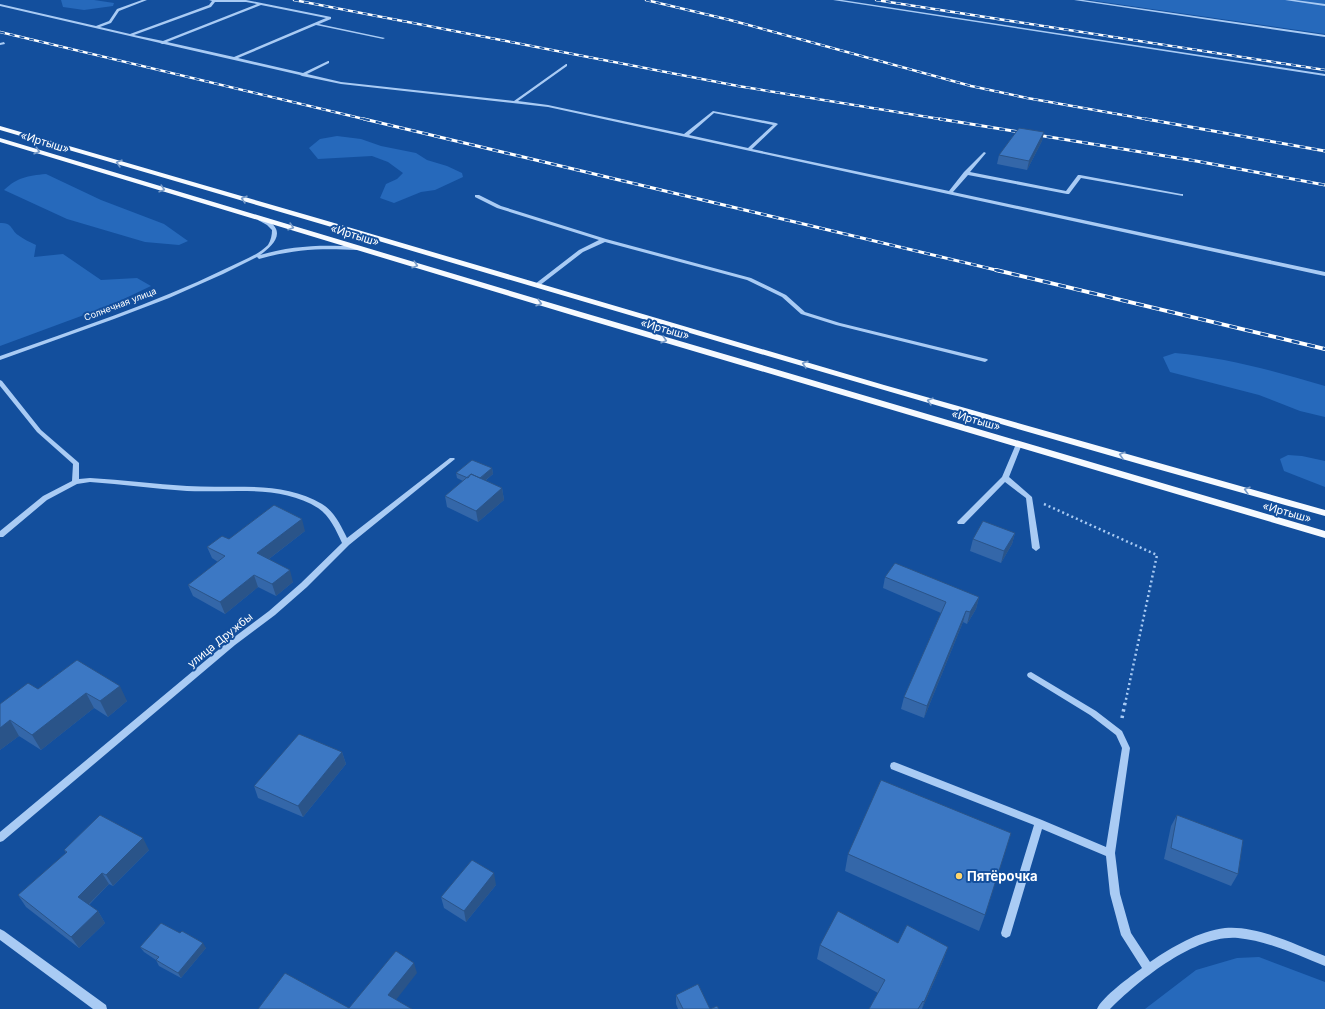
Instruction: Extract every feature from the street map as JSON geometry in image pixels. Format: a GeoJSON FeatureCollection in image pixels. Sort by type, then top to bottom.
{"type":"FeatureCollection","features":[{"type":"Feature","properties":{"kind":"main road","name":"«Иртыш»"},"geometry":{"type":"LineString","coordinates":[[0,128],[889,389],[1325,512]]}},
{"type":"Feature","properties":{"kind":"main road","name":"«Иртыш»"},"geometry":{"type":"LineString","coordinates":[[0,140],[1325,536]]}},
{"type":"Feature","properties":{"kind":"street"},"geometry":{"type":"LineString","coordinates":[[96,28],[110,22],[118,10],[144,0]]}},
{"type":"Feature","properties":{"kind":"street"},"geometry":{"type":"LineString","coordinates":[[835,0],[1325,75]]}},
{"type":"Feature","properties":{"kind":"street"},"geometry":{"type":"LineString","coordinates":[[1076,0],[1325,36]]}},
{"type":"Feature","properties":{"kind":"street"},"geometry":{"type":"LineString","coordinates":[[1288,0],[1325,5]]}},
{"type":"Feature","properties":{"kind":"street"},"geometry":{"type":"LineString","coordinates":[[129,35],[210,6],[212,1],[240,1],[261,4],[330,18],[232,59]]}},
{"type":"Feature","properties":{"kind":"street"},"geometry":{"type":"LineString","coordinates":[[162,43],[261,4]]}},
{"type":"Feature","properties":{"kind":"street"},"geometry":{"type":"LineString","coordinates":[[0,6],[302,75],[367,87],[516,101],[554,107],[1325,274]]}},
{"type":"Feature","properties":{"kind":"street"},"geometry":{"type":"LineString","coordinates":[[315,24],[383,38]]}},
{"type":"Feature","properties":{"kind":"street"},"geometry":{"type":"LineString","coordinates":[[302,75],[328,62]]}},
{"type":"Feature","properties":{"kind":"street"},"geometry":{"type":"LineString","coordinates":[[516,101],[566,65]]}},
{"type":"Feature","properties":{"kind":"street"},"geometry":{"type":"LineString","coordinates":[[685,136],[713,112],[776,124],[750,149]]}},
{"type":"Feature","properties":{"kind":"street"},"geometry":{"type":"LineString","coordinates":[[950,193],[984,153]]}},
{"type":"Feature","properties":{"kind":"street"},"geometry":{"type":"LineString","coordinates":[[966,173],[1067,193],[1080,176],[1181,195]]}},
{"type":"Feature","properties":{"kind":"street"},"geometry":{"type":"LineString","coordinates":[[477,196],[499,207],[604,240],[749,279],[784,296],[803,313],[838,324],[985,360]]}},
{"type":"Feature","properties":{"kind":"street"},"geometry":{"type":"LineString","coordinates":[[244,262],[263,251],[269,246],[274,238],[274,230],[269,224],[253,216]]}},
{"type":"Feature","properties":{"kind":"street"},"geometry":{"type":"LineString","coordinates":[[537,285],[581,251],[604,240]]}},
{"type":"Feature","properties":{"kind":"street"},"geometry":{"type":"LineString","coordinates":[[244,262],[273,252],[297,248],[319,246],[360,248]]}},
{"type":"Feature","properties":{"kind":"street","name":"Солнечная улица"},"geometry":{"type":"LineString","coordinates":[[0,358],[119,315],[204,281],[244,262]]}},
{"type":"Feature","properties":{"kind":"street"},"geometry":{"type":"LineString","coordinates":[[0,382],[39,431],[76,463],[75,482]]}},
{"type":"Feature","properties":{"kind":"street"},"geometry":{"type":"LineString","coordinates":[[961,522],[1005,478],[1019,444]]}},
{"type":"Feature","properties":{"kind":"street","name":"улица Дружбы"},"geometry":{"type":"LineString","coordinates":[[0,838],[232,643],[272,613],[304,585],[346,543],[452,459]]}},
{"type":"Feature","properties":{"kind":"street"},"geometry":{"type":"LineString","coordinates":[[1005,478],[1029,497],[1036,548]]}},
{"type":"Feature","properties":{"kind":"street"},"geometry":{"type":"LineString","coordinates":[[0,535],[45,498],[75,482],[90,480],[202,489],[272,489],[298,495],[322,507],[337,524],[346,543]]}},
{"type":"Feature","properties":{"kind":"street"},"geometry":{"type":"LineString","coordinates":[[1031,675],[1093,713],[1119,733],[1126,748],[1110,854],[1115,894],[1126,935],[1149,969]]}},
{"type":"Feature","properties":{"kind":"street"},"geometry":{"type":"LineString","coordinates":[[894,766],[1039,823],[1110,854]]}},
{"type":"Feature","properties":{"kind":"street"},"geometry":{"type":"LineString","coordinates":[[1006,933],[1039,823]]}},
{"type":"Feature","properties":{"kind":"street"},"geometry":{"type":"LineString","coordinates":[[1102,1009],[1149,969],[1202,938],[1226,933],[1255,936],[1325,961]]}},
{"type":"Feature","properties":{"kind":"street"},"geometry":{"type":"LineString","coordinates":[[0,934],[102,1009]]}},
{"type":"Feature","properties":{"kind":"path"},"geometry":{"type":"LineString","coordinates":[[1029,497],[1157,555],[1119,733]]}},
{"type":"Feature","properties":{"kind":"shaded area"},"geometry":{"type":"Polygon","coordinates":[[[61,0],[94,0],[114,3],[113,6],[84,10],[63,7],[61,0]]]}},
{"type":"Feature","properties":{"kind":"shaded area"},"geometry":{"type":"Polygon","coordinates":[[[1089,0],[1325,0],[1325,34],[1089,0]]]}},
{"type":"Feature","properties":{"kind":"shaded area"},"geometry":{"type":"Polygon","coordinates":[[[337,136],[361,139],[381,146],[416,153],[427,160],[447,166],[462,173],[463,177],[435,190],[421,192],[394,203],[380,198],[386,184],[397,179],[403,173],[388,162],[372,156],[318,159],[309,148],[320,139],[337,136]]]}},
{"type":"Feature","properties":{"kind":"shaded area"},"geometry":{"type":"Polygon","coordinates":[[[46,174],[101,200],[164,224],[188,241],[179,245],[145,242],[67,219],[4,190],[14,182],[23,178],[46,174]]]}},
{"type":"Feature","properties":{"kind":"shaded area"},"geometry":{"type":"Polygon","coordinates":[[[0,223],[9,225],[15,233],[36,245],[34,257],[63,254],[101,280],[137,278],[151,286],[111,305],[0,346],[0,223]]]}},
{"type":"Feature","properties":{"kind":"shaded area"},"geometry":{"type":"Polygon","coordinates":[[[1175,353],[1213,358],[1251,366],[1325,386],[1325,417],[1300,411],[1259,395],[1170,372],[1163,357],[1175,353]]]}},
{"type":"Feature","properties":{"kind":"shaded area"},"geometry":{"type":"Polygon","coordinates":[[[1288,455],[1302,456],[1325,461],[1325,487],[1284,471],[1280,459],[1288,455]]]}},
{"type":"Feature","properties":{"kind":"shaded area"},"geometry":{"type":"Polygon","coordinates":[[[1259,957],[1325,982],[1325,1009],[1145,1009],[1196,970],[1237,958],[1259,957]]]}},
{"type":"Feature","properties":{"kind":"building"},"geometry":{"type":"Polygon","coordinates":[[[1019,128],[1044,132],[1029,161],[999,155],[1019,128]]]}},
{"type":"Feature","properties":{"kind":"building"},"geometry":{"type":"Polygon","coordinates":[[[472,460],[492,468],[480,478],[471,474],[468,478],[456,473],[472,460]]]}},
{"type":"Feature","properties":{"kind":"building"},"geometry":{"type":"Polygon","coordinates":[[[471,474],[502,488],[476,511],[445,496],[471,474]]]}},
{"type":"Feature","properties":{"kind":"building"},"geometry":{"type":"Polygon","coordinates":[[[274,505],[302,519],[257,553],[290,570],[272,584],[254,575],[220,602],[188,585],[225,556],[207,547],[222,536],[229,539],[274,505]]]}},
{"type":"Feature","properties":{"kind":"building"},"geometry":{"type":"Polygon","coordinates":[[[983,521],[1015,533],[1004,551],[973,539],[983,521]]]}},
{"type":"Feature","properties":{"kind":"building"},"geometry":{"type":"Polygon","coordinates":[[[895,563],[979,597],[970,612],[966,611],[927,706],[904,697],[946,602],[885,577],[895,563]]]}},
{"type":"Feature","properties":{"kind":"building"},"geometry":{"type":"Polygon","coordinates":[[[77,660],[120,686],[100,701],[86,693],[32,735],[10,720],[0,728],[0,704],[28,683],[38,689],[77,660]]]}},
{"type":"Feature","properties":{"kind":"building"},"geometry":{"type":"Polygon","coordinates":[[[299,734],[342,752],[298,806],[254,786],[299,734]]]}},
{"type":"Feature","properties":{"kind":"building"},"geometry":{"type":"Polygon","coordinates":[[[881,780],[1011,833],[985,915],[848,854],[881,780]]]}},
{"type":"Feature","properties":{"kind":"building"},"geometry":{"type":"Polygon","coordinates":[[[100,815],[143,838],[106,875],[102,873],[78,897],[98,911],[71,937],[18,895],[67,852],[64,850],[100,815]]]}},
{"type":"Feature","properties":{"kind":"building"},"geometry":{"type":"Polygon","coordinates":[[[1177,815],[1243,840],[1238,874],[1171,848],[1177,815]]]}},
{"type":"Feature","properties":{"kind":"building"},"geometry":{"type":"Polygon","coordinates":[[[472,860],[494,873],[464,911],[441,897],[472,860]]]}},
{"type":"Feature","properties":{"kind":"building"},"geometry":{"type":"Polygon","coordinates":[[[838,911],[898,943],[907,925],[948,947],[924,1002],[923,1001],[918,1009],[869,1009],[885,980],[820,945],[838,911]]]}},
{"type":"Feature","properties":{"kind":"building"},"geometry":{"type":"Polygon","coordinates":[[[161,923],[180,933],[182,931],[203,943],[178,973],[156,960],[159,957],[140,947],[161,923]]]}},
{"type":"Feature","properties":{"kind":"building"},"geometry":{"type":"Polygon","coordinates":[[[396,951],[414,963],[388,995],[412,1009],[258,1009],[285,973],[349,1008],[396,951]]]}},
{"type":"Feature","properties":{"kind":"building"},"geometry":{"type":"Polygon","coordinates":[[[698,984],[710,1009],[683,1009],[676,995],[698,984]]]}},
{"type":"Feature","properties":{"kind":"building"},"geometry":{"type":"Polygon","coordinates":[[[717,1006],[719,1009],[710,1009],[717,1006]]]}},
{"type":"Feature","properties":{"kind":"railway"},"geometry":{"type":"LineString","coordinates":[[294,0],[738,86],[946,120]]}},
{"type":"Feature","properties":{"kind":"railway"},"geometry":{"type":"LineString","coordinates":[[646,0],[730,20],[971,86],[1027,98],[1151,120]]}},
{"type":"Feature","properties":{"kind":"railway"},"geometry":{"type":"LineString","coordinates":[[876,0],[1325,70]]}},
{"type":"Feature","properties":{"kind":"railway"},"geometry":{"type":"LineString","coordinates":[[0,32],[368,120]]}},
{"type":"Feature","properties":{"kind":"railway"},"geometry":{"type":"LineString","coordinates":[[364,119],[1000,271]]}},
{"type":"Feature","properties":{"kind":"railway"},"geometry":{"type":"LineString","coordinates":[[940,119],[1196,161],[1325,185]]}},
{"type":"Feature","properties":{"kind":"railway"},"geometry":{"type":"LineString","coordinates":[[1146,119],[1325,151]]}},
{"type":"Feature","properties":{"kind":"railway"},"geometry":{"type":"LineString","coordinates":[[996,270],[1325,349]]}},
{"type":"Feature","properties":{"kind":"place","name":"Пятёрочка"},"geometry":{"type":"Point","coordinates":[959,876]}}]}
